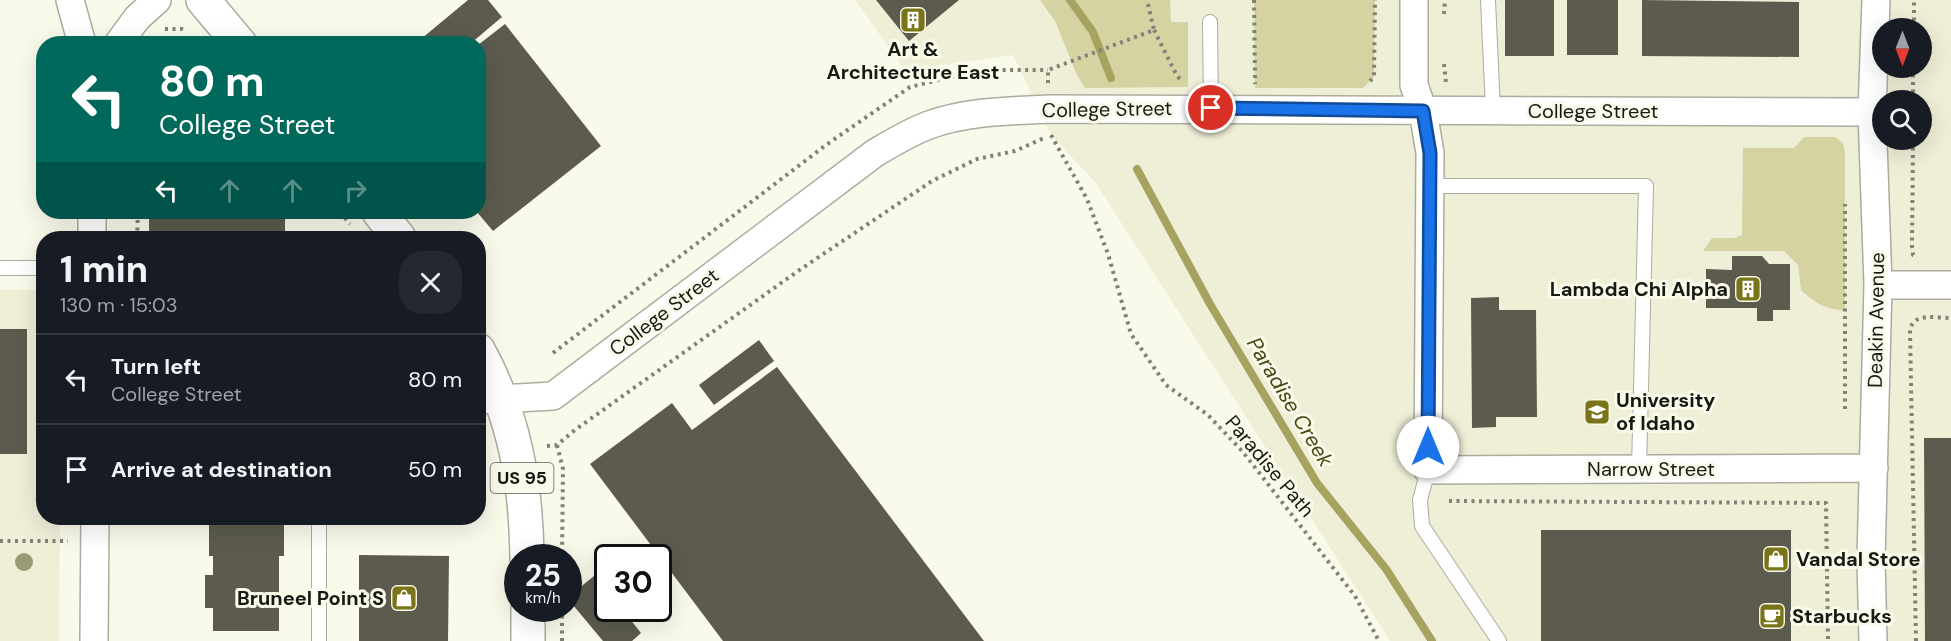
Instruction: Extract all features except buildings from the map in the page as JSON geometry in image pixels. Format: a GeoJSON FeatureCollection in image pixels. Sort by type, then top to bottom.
{"type":"FeatureCollection","features":[{"type":"Feature","properties":{"kind":"highway"},"geometry":{"type":"LineString","coordinates":[[203,0],[233,36]]}},
{"type":"Feature","properties":{"kind":"highway"},"geometry":{"type":"LineString","coordinates":[[384,219],[394,231]]}},
{"type":"Feature","properties":{"kind":"highway","name":"US 95"},"geometry":{"type":"LineString","coordinates":[[486,381],[491,400],[518,452],[527,518],[527,544]]}},
{"type":"Feature","properties":{"kind":"highway"},"geometry":{"type":"LineString","coordinates":[[528,622],[528,641]]}},
{"type":"Feature","properties":{"kind":"street"},"geometry":{"type":"LineString","coordinates":[[70,0],[80,36]]}},
{"type":"Feature","properties":{"kind":"street"},"geometry":{"type":"LineString","coordinates":[[124,36],[137,18],[157,0]]}},
{"type":"Feature","properties":{"kind":"street"},"geometry":{"type":"LineString","coordinates":[[1414,0],[1414,85],[1423,111],[1430,153],[1428,470]]}},
{"type":"Feature","properties":{"kind":"street","name":"Deakin Avenue"},"geometry":{"type":"LineString","coordinates":[[1873,90],[1876,0]]}},
{"type":"Feature","properties":{"kind":"street","name":"College Street"},"geometry":{"type":"LineString","coordinates":[[491,400],[553,396],[875,153],[929,125],[991,112],[1049,109],[1211,108],[1872,112]]}},
{"type":"Feature","properties":{"kind":"street","name":"Deakin Avenue"},"geometry":{"type":"LineString","coordinates":[[1873,150],[1878,285],[1871,559],[1873,641]]}},
{"type":"Feature","properties":{"kind":"street"},"geometry":{"type":"LineString","coordinates":[[1878,285],[1951,285]]}},
{"type":"Feature","properties":{"kind":"street","name":"Narrow Street"},"geometry":{"type":"LineString","coordinates":[[1428,470],[1874,468]]}},
{"type":"Feature","properties":{"kind":"street"},"geometry":{"type":"LineString","coordinates":[[94,641],[95,529]]}},
{"type":"Feature","properties":{"kind":"lane"},"geometry":{"type":"LineString","coordinates":[[1488,0],[1493,111]]}},
{"type":"Feature","properties":{"kind":"lane"},"geometry":{"type":"LineString","coordinates":[[1210,22],[1211,108]]}},
{"type":"Feature","properties":{"kind":"lane"},"geometry":{"type":"LineString","coordinates":[[1430,186],[1646,186],[1639,469]]}},
{"type":"Feature","properties":{"kind":"lane"},"geometry":{"type":"LineString","coordinates":[[0,268],[36,268]]}},
{"type":"Feature","properties":{"kind":"lane"},"geometry":{"type":"LineString","coordinates":[[1428,470],[1420,500],[1422,526],[1499,641]]}},
{"type":"Feature","properties":{"kind":"lane"},"geometry":{"type":"LineString","coordinates":[[319,525],[319,641]]}},
{"type":"Feature","properties":{"kind":"path"},"geometry":{"type":"LineString","coordinates":[[1048,87],[1048,70],[1154,30],[1147,0]]}},
{"type":"Feature","properties":{"kind":"path"},"geometry":{"type":"LineString","coordinates":[[1254,0],[1255,88]]}},
{"type":"Feature","properties":{"kind":"path"},"geometry":{"type":"LineString","coordinates":[[1363,88],[1374,77],[1375,0]]}},
{"type":"Feature","properties":{"kind":"path"},"geometry":{"type":"LineString","coordinates":[[1444,0],[1444,21]]}},
{"type":"Feature","properties":{"kind":"path"},"geometry":{"type":"LineString","coordinates":[[1914,0],[1914,18]]}},
{"type":"Feature","properties":{"kind":"path"},"geometry":{"type":"LineString","coordinates":[[163,30],[182,29],[190,32]]}},
{"type":"Feature","properties":{"kind":"path"},"geometry":{"type":"LineString","coordinates":[[1444,62],[1447,87]]}},
{"type":"Feature","properties":{"kind":"path","name":"Paradise Path"},"geometry":{"type":"LineString","coordinates":[[1051,129],[1051,135],[1087,199],[1108,254],[1131,334],[1166,386],[1208,415],[1243,452],[1355,596],[1379,641]]}},
{"type":"Feature","properties":{"kind":"path"},"geometry":{"type":"LineString","coordinates":[[562,544],[563,469],[557,445],[575,430],[798,271],[932,181],[977,159],[1015,151],[1051,135],[1062,135]]}},
{"type":"Feature","properties":{"kind":"path"},"geometry":{"type":"LineString","coordinates":[[1913,150],[1913,255],[1924,258]]}},
{"type":"Feature","properties":{"kind":"path"},"geometry":{"type":"LineString","coordinates":[[1845,197],[1845,412]]}},
{"type":"Feature","properties":{"kind":"path"},"geometry":{"type":"LineString","coordinates":[[1916,641],[1910,330],[1911,322],[1916,318],[1951,318]]}},
{"type":"Feature","properties":{"kind":"path"},"geometry":{"type":"LineString","coordinates":[[1828,641],[1826,503],[1834,468]]}},
{"type":"Feature","properties":{"kind":"path"},"geometry":{"type":"LineString","coordinates":[[1449,501],[1826,503]]}},
{"type":"Feature","properties":{"kind":"path"},"geometry":{"type":"LineString","coordinates":[[0,541],[95,529]]}},
{"type":"Feature","properties":{"kind":"path"},"geometry":{"type":"LineString","coordinates":[[562,622],[562,641]]}},
{"type":"Feature","properties":{"kind":"shaded area","name":"University of Idaho"},"geometry":{"type":"Polygon","coordinates":[[[855,0],[1951,0],[1951,641],[1390,641],[1095,182],[1051,135],[1013,55],[905,70],[855,0]]]}},
{"type":"Feature","properties":{"kind":"shaded area"},"geometry":{"type":"Polygon","coordinates":[[[1040,0],[1170,0],[1171,22],[1188,22],[1188,87],[1085,88],[1077,75],[1055,21],[1040,0]]]}},
{"type":"Feature","properties":{"kind":"shaded area"},"geometry":{"type":"Polygon","coordinates":[[[1254,0],[1375,0],[1374,77],[1363,88],[1255,88],[1254,0]]]}},
{"type":"Feature","properties":{"kind":"shaded area"},"geometry":{"type":"Polygon","coordinates":[[[1804,137],[1835,137],[1843,143],[1845,152],[1845,311],[1821,305],[1801,290],[1798,265],[1784,251],[1703,251],[1712,238],[1735,238],[1742,235],[1743,148],[1794,148],[1804,137]]]}},
{"type":"Feature","properties":{"kind":"shaded area"},"geometry":{"type":"Polygon","coordinates":[[[0,290],[36,290],[36,525],[60,525],[59,641],[0,641],[0,290]]]}},
{"type":"Feature","properties":{"kind":"waterway","name":"Paradise Creek"},"geometry":{"type":"LineString","coordinates":[[1070,0],[1093,32],[1111,78]]}},
{"type":"Feature","properties":{"kind":"waterway","name":"Paradise Creek"},"geometry":{"type":"LineString","coordinates":[[1137,169],[1210,304],[1317,483],[1386,569],[1432,641]]}},
{"type":"Feature","properties":{"kind":"place","name":"Art & Architecture East"},"geometry":{"type":"Point","coordinates":[913,20]}},
{"type":"Feature","properties":{"kind":"place","name":"Lambda Chi Alpha"},"geometry":{"type":"Point","coordinates":[1748,289]}},
{"type":"Feature","properties":{"kind":"place","name":"University of Idaho"},"geometry":{"type":"Point","coordinates":[1597,412]}},
{"type":"Feature","properties":{"kind":"place","name":"Vandal Store"},"geometry":{"type":"Point","coordinates":[1776,559]}},
{"type":"Feature","properties":{"kind":"place","name":"Bruneel Point S"},"geometry":{"type":"Point","coordinates":[404,598]}},
{"type":"Feature","properties":{"kind":"place","name":"Starbucks"},"geometry":{"type":"Point","coordinates":[1772,616]}},
{"type":"Feature","properties":{"kind":"route"},"geometry":{"type":"LineString","coordinates":[[1211,108],[1423,111],[1430,153],[1428,447]]}}]}
